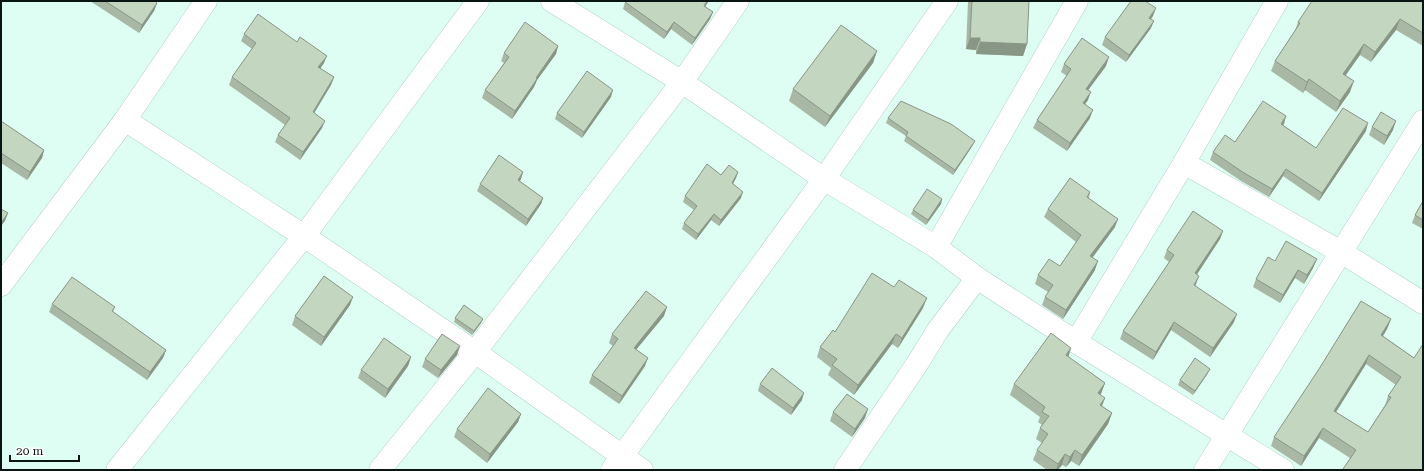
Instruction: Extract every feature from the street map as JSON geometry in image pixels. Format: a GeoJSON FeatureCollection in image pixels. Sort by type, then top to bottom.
{"type":"FeatureCollection","features":[{"type":"Feature","properties":{"kind":"street"},"geometry":{"type":"LineString","coordinates":[[1,285],[125,120],[206,1]]}},
{"type":"Feature","properties":{"kind":"street"},"geometry":{"type":"LineString","coordinates":[[117,470],[304,236],[478,1]]}},
{"type":"Feature","properties":{"kind":"street"},"geometry":{"type":"LineString","coordinates":[[552,1],[682,82],[824,179],[936,247],[978,278],[1076,342],[1283,470]]}},
{"type":"Feature","properties":{"kind":"street"},"geometry":{"type":"LineString","coordinates":[[380,470],[475,352],[682,82],[738,1]]}},
{"type":"Feature","properties":{"kind":"street"},"geometry":{"type":"LineString","coordinates":[[616,463],[824,179],[947,1]]}},
{"type":"Feature","properties":{"kind":"street"},"geometry":{"type":"LineString","coordinates":[[936,247],[1077,1]]}},
{"type":"Feature","properties":{"kind":"street"},"geometry":{"type":"LineString","coordinates":[[1076,342],[1184,163],[1277,1]]}},
{"type":"Feature","properties":{"kind":"street"},"geometry":{"type":"LineString","coordinates":[[125,120],[304,236],[475,352],[616,463],[642,470]]}},
{"type":"Feature","properties":{"kind":"street"},"geometry":{"type":"LineString","coordinates":[[1205,470],[1423,121]]}},
{"type":"Feature","properties":{"kind":"street"},"geometry":{"type":"LineString","coordinates":[[1184,163],[1341,252],[1423,303]]}},
{"type":"Feature","properties":{"kind":"street"},"geometry":{"type":"LineString","coordinates":[[845,470],[918,364],[938,330],[978,278]]}},
{"type":"Feature","properties":{"kind":"building"},"geometry":{"type":"Polygon","coordinates":[[[105,1],[155,1],[157,3],[142,25],[105,1]]]}},
{"type":"Feature","properties":{"kind":"building"},"geometry":{"type":"Polygon","coordinates":[[[707,1],[704,6],[713,12],[695,38],[674,22],[667,32],[625,2],[707,1]]]}},
{"type":"Feature","properties":{"kind":"building"},"geometry":{"type":"Polygon","coordinates":[[[972,1],[1029,1],[1027,44],[980,42],[980,38],[970,38],[972,1]]]}},
{"type":"Feature","properties":{"kind":"building"},"geometry":{"type":"Polygon","coordinates":[[[1131,1],[1145,1],[1156,8],[1149,18],[1154,21],[1129,55],[1105,37],[1131,1]]]}},
{"type":"Feature","properties":{"kind":"building"},"geometry":{"type":"Polygon","coordinates":[[[1312,1],[1423,1],[1423,33],[1400,19],[1375,52],[1364,44],[1343,74],[1354,81],[1340,101],[1309,79],[1307,82],[1275,61],[1300,23],[1298,22],[1312,1]]]}},
{"type":"Feature","properties":{"kind":"building"},"geometry":{"type":"Polygon","coordinates":[[[258,14],[297,42],[300,37],[327,56],[318,67],[334,77],[313,112],[325,121],[303,152],[278,135],[290,118],[232,77],[256,43],[244,34],[258,14]]]}},
{"type":"Feature","properties":{"kind":"building"},"geometry":{"type":"Polygon","coordinates":[[[525,22],[558,46],[515,111],[485,90],[509,57],[504,53],[525,22]]]}},
{"type":"Feature","properties":{"kind":"building"},"geometry":{"type":"Polygon","coordinates":[[[841,25],[877,51],[830,116],[793,89],[841,25]]]}},
{"type":"Feature","properties":{"kind":"building"},"geometry":{"type":"Polygon","coordinates":[[[1082,38],[1109,57],[1086,89],[1091,92],[1083,103],[1093,110],[1070,143],[1037,120],[1071,69],[1064,64],[1082,38]]]}},
{"type":"Feature","properties":{"kind":"building"},"geometry":{"type":"Polygon","coordinates":[[[587,71],[613,90],[584,132],[557,113],[587,71]]]}},
{"type":"Feature","properties":{"kind":"building"},"geometry":{"type":"Polygon","coordinates":[[[901,101],[951,124],[975,141],[955,170],[906,136],[908,132],[888,118],[901,101]]]}},
{"type":"Feature","properties":{"kind":"building"},"geometry":{"type":"Polygon","coordinates":[[[1263,101],[1286,116],[1281,124],[1316,148],[1343,108],[1368,123],[1322,193],[1286,169],[1272,189],[1244,173],[1213,152],[1225,135],[1235,142],[1263,101]]]}},
{"type":"Feature","properties":{"kind":"building"},"geometry":{"type":"Polygon","coordinates":[[[1381,112],[1396,121],[1387,136],[1372,127],[1381,112]]]}},
{"type":"Feature","properties":{"kind":"building"},"geometry":{"type":"Polygon","coordinates":[[[1,121],[44,150],[30,172],[1,153],[1,121]]]}},
{"type":"Feature","properties":{"kind":"building"},"geometry":{"type":"Polygon","coordinates":[[[499,155],[523,172],[518,180],[543,198],[528,219],[480,184],[499,155]]]}},
{"type":"Feature","properties":{"kind":"building"},"geometry":{"type":"Polygon","coordinates":[[[707,164],[721,175],[729,165],[738,172],[732,183],[743,192],[721,220],[714,214],[698,234],[684,223],[697,206],[685,196],[707,164]]]}},
{"type":"Feature","properties":{"kind":"building"},"geometry":{"type":"Polygon","coordinates":[[[1070,178],[1090,192],[1087,197],[1118,219],[1090,256],[1098,261],[1066,310],[1045,297],[1053,285],[1038,275],[1049,259],[1060,266],[1081,235],[1048,209],[1070,178]]]}},
{"type":"Feature","properties":{"kind":"building"},"geometry":{"type":"Polygon","coordinates":[[[927,189],[942,199],[928,220],[913,210],[927,189]]]}},
{"type":"Feature","properties":{"kind":"building"},"geometry":{"type":"Polygon","coordinates":[[[1423,201],[1423,220],[1415,215],[1423,201]]]}},
{"type":"Feature","properties":{"kind":"building"},"geometry":{"type":"Polygon","coordinates":[[[1,209],[8,213],[1,223],[1,209]]]}},
{"type":"Feature","properties":{"kind":"building"},"geometry":{"type":"Polygon","coordinates":[[[1193,211],[1223,231],[1195,273],[1199,276],[1194,285],[1237,314],[1213,348],[1174,322],[1156,352],[1123,331],[1174,255],[1167,250],[1193,211]]]}},
{"type":"Feature","properties":{"kind":"building"},"geometry":{"type":"Polygon","coordinates":[[[1286,241],[1317,259],[1307,275],[1298,270],[1283,295],[1256,279],[1268,257],[1275,261],[1286,241]]]}},
{"type":"Feature","properties":{"kind":"building"},"geometry":{"type":"Polygon","coordinates":[[[872,273],[894,287],[899,280],[927,298],[902,338],[896,334],[858,385],[832,365],[837,359],[820,347],[833,330],[835,332],[872,273]]]}},
{"type":"Feature","properties":{"kind":"building"},"geometry":{"type":"Polygon","coordinates":[[[324,276],[353,297],[324,337],[295,316],[324,276]]]}},
{"type":"Feature","properties":{"kind":"building"},"geometry":{"type":"Polygon","coordinates":[[[72,277],[115,307],[112,311],[166,350],[150,372],[52,304],[72,277]]]}},
{"type":"Feature","properties":{"kind":"building"},"geometry":{"type":"Polygon","coordinates":[[[646,291],[667,307],[634,348],[648,358],[622,396],[592,375],[618,339],[612,334],[646,291]]]}},
{"type":"Feature","properties":{"kind":"building"},"geometry":{"type":"Polygon","coordinates":[[[1361,301],[1391,319],[1381,335],[1414,358],[1423,344],[1423,470],[1345,470],[1343,469],[1356,450],[1323,428],[1304,456],[1274,437],[1319,369],[1361,301]],[[1369,355],[1334,411],[1368,432],[1391,397],[1388,396],[1401,377],[1369,355]]]}},
{"type":"Feature","properties":{"kind":"building"},"geometry":{"type":"Polygon","coordinates":[[[464,305],[483,319],[474,331],[455,318],[464,305]]]}},
{"type":"Feature","properties":{"kind":"building"},"geometry":{"type":"Polygon","coordinates":[[[1051,333],[1071,348],[1066,355],[1105,383],[1098,393],[1105,398],[1100,405],[1112,413],[1082,455],[1075,450],[1070,457],[1065,454],[1058,464],[1037,450],[1048,434],[1040,428],[1049,416],[1042,412],[1045,407],[1014,384],[1051,333]]]}},
{"type":"Feature","properties":{"kind":"building"},"geometry":{"type":"Polygon","coordinates":[[[442,334],[460,346],[441,370],[425,359],[442,334]]]}},
{"type":"Feature","properties":{"kind":"building"},"geometry":{"type":"Polygon","coordinates":[[[384,338],[411,357],[388,389],[361,370],[384,338]]]}},
{"type":"Feature","properties":{"kind":"building"},"geometry":{"type":"Polygon","coordinates":[[[1195,358],[1210,369],[1195,391],[1180,380],[1195,358]]]}},
{"type":"Feature","properties":{"kind":"building"},"geometry":{"type":"Polygon","coordinates":[[[772,368],[804,393],[793,408],[760,384],[772,368]]]}},
{"type":"Feature","properties":{"kind":"building"},"geometry":{"type":"Polygon","coordinates":[[[488,388],[521,414],[490,454],[457,429],[488,388]]]}},
{"type":"Feature","properties":{"kind":"building"},"geometry":{"type":"Polygon","coordinates":[[[847,394],[868,409],[855,429],[833,412],[847,394]]]}}]}
